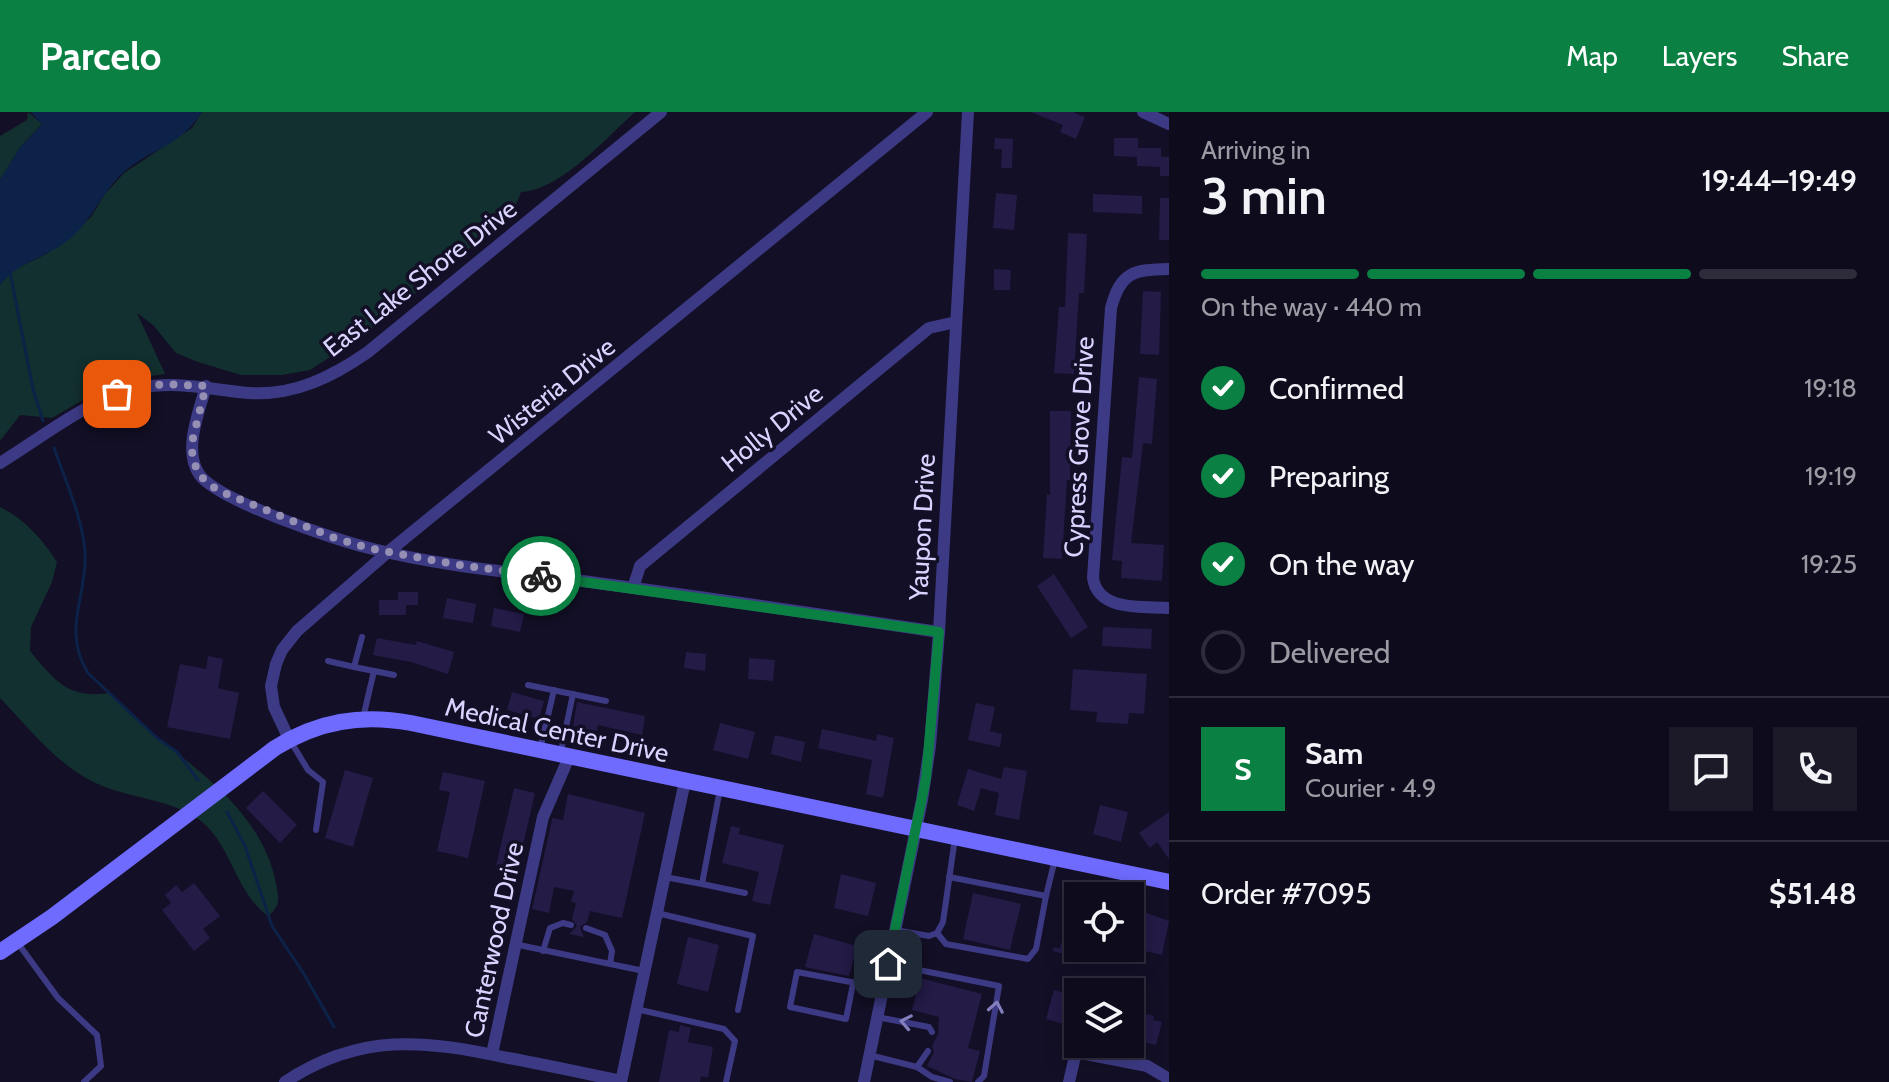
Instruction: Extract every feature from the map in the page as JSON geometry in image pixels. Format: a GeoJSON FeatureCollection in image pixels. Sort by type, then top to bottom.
{"type":"FeatureCollection","features":[{"type":"Feature","properties":{"kind":"street","name":"East Lake Shore Drive"},"geometry":{"type":"LineString","coordinates":[[0,463],[117,394],[163,384],[206,386],[249,393],[285,391],[308,385],[348,366],[661,112]]}},
{"type":"Feature","properties":{"kind":"street","name":"Wisteria Drive"},"geometry":{"type":"LineString","coordinates":[[289,739],[272,697],[273,674],[282,650],[305,623],[927,112]]}},
{"type":"Feature","properties":{"kind":"street","name":"Yaupon Drive"},"geometry":{"type":"LineString","coordinates":[[864,1082],[930,746],[968,112]]}},
{"type":"Feature","properties":{"kind":"street"},"geometry":{"type":"LineString","coordinates":[[1143,112],[1169,124]]}},
{"type":"Feature","properties":{"kind":"street","name":"Cypress Grove Drive"},"geometry":{"type":"LineString","coordinates":[[1169,269],[1141,270],[1125,277],[1114,295],[1093,578],[1101,596],[1113,603],[1169,608]]}},
{"type":"Feature","properties":{"kind":"street","name":"Holly Drive"},"geometry":{"type":"LineString","coordinates":[[633,588],[640,566],[755,469],[929,328],[956,322]]}},
{"type":"Feature","properties":{"kind":"street"},"geometry":{"type":"LineString","coordinates":[[206,386],[193,438],[192,457],[199,475],[207,484],[236,500],[332,537],[388,552],[939,632]]}},
{"type":"Feature","properties":{"kind":"street","name":"Medical Center Drive"},"geometry":{"type":"LineString","coordinates":[[0,952],[289,739],[333,722],[363,718],[411,723],[1169,882]]}},
{"type":"Feature","properties":{"kind":"street","name":"Canterwood Drive"},"geometry":{"type":"LineString","coordinates":[[565,756],[543,817],[492,1054],[621,1082],[685,781]]}},
{"type":"Feature","properties":{"kind":"street"},"geometry":{"type":"LineString","coordinates":[[285,1082],[334,1056],[373,1045],[433,1044],[492,1054]]}},
{"type":"Feature","properties":{"kind":"street"},"geometry":{"type":"LineString","coordinates":[[1069,1082],[1076,1052],[1147,1066],[1169,1079]]}},
{"type":"Feature","properties":{"kind":"lane"},"geometry":{"type":"LineString","coordinates":[[354,667],[362,637]]}},
{"type":"Feature","properties":{"kind":"lane"},"geometry":{"type":"LineString","coordinates":[[328,661],[394,675]]}},
{"type":"Feature","properties":{"kind":"lane"},"geometry":{"type":"LineString","coordinates":[[363,718],[374,671]]}},
{"type":"Feature","properties":{"kind":"lane"},"geometry":{"type":"LineString","coordinates":[[528,685],[606,701]]}},
{"type":"Feature","properties":{"kind":"lane"},"geometry":{"type":"LineString","coordinates":[[539,751],[554,690]]}},
{"type":"Feature","properties":{"kind":"lane"},"geometry":{"type":"LineString","coordinates":[[565,756],[573,694]]}},
{"type":"Feature","properties":{"kind":"lane"},"geometry":{"type":"LineString","coordinates":[[289,739],[308,770],[323,782],[316,830]]}},
{"type":"Feature","properties":{"kind":"lane"},"geometry":{"type":"LineString","coordinates":[[702,884],[720,789]]}},
{"type":"Feature","properties":{"kind":"lane"},"geometry":{"type":"LineString","coordinates":[[895,930],[929,936],[937,933],[943,922],[956,837]]}},
{"type":"Feature","properties":{"kind":"lane"},"geometry":{"type":"LineString","coordinates":[[937,933],[946,944],[1028,959],[1033,956],[1055,858]]}},
{"type":"Feature","properties":{"kind":"lane"},"geometry":{"type":"LineString","coordinates":[[665,877],[745,893]]}},
{"type":"Feature","properties":{"kind":"lane"},"geometry":{"type":"LineString","coordinates":[[949,877],[1046,896]]}},
{"type":"Feature","properties":{"kind":"lane"},"geometry":{"type":"LineString","coordinates":[[657,913],[753,936],[738,1010]]}},
{"type":"Feature","properties":{"kind":"lane"},"geometry":{"type":"LineString","coordinates":[[543,951],[550,928],[563,923],[571,925]]}},
{"type":"Feature","properties":{"kind":"lane"},"geometry":{"type":"LineString","coordinates":[[586,928],[605,935],[612,951],[610,964]]}},
{"type":"Feature","properties":{"kind":"lane"},"geometry":{"type":"LineString","coordinates":[[17,942],[58,998],[97,1035],[101,1066],[84,1082]]}},
{"type":"Feature","properties":{"kind":"lane"},"geometry":{"type":"LineString","coordinates":[[514,944],[644,971]]}},
{"type":"Feature","properties":{"kind":"lane"},"geometry":{"type":"LineString","coordinates":[[888,964],[999,986],[984,1076],[978,1082]]}},
{"type":"Feature","properties":{"kind":"lane"},"geometry":{"type":"LineString","coordinates":[[853,984],[846,1019],[790,1007],[797,972],[883,988]]}},
{"type":"Feature","properties":{"kind":"lane"},"geometry":{"type":"LineString","coordinates":[[636,1009],[724,1029],[731,1034],[735,1041],[726,1082]]}},
{"type":"Feature","properties":{"kind":"lane"},"geometry":{"type":"LineString","coordinates":[[877,1017],[929,1027],[932,1032]]}},
{"type":"Feature","properties":{"kind":"lane"},"geometry":{"type":"LineString","coordinates":[[917,1067],[928,1051]]}},
{"type":"Feature","properties":{"kind":"lane"},"geometry":{"type":"LineString","coordinates":[[869,1055],[917,1067],[932,1077],[950,1082]]}},
{"type":"Feature","properties":{"kind":"green space"},"geometry":{"type":"Polygon","coordinates":[[[28,112],[42,124],[21,146],[0,180],[0,136],[27,120],[28,112]]]}},
{"type":"Feature","properties":{"kind":"green space"},"geometry":{"type":"Polygon","coordinates":[[[202,112],[635,112],[567,173],[536,189],[521,192],[514,210],[441,273],[358,339],[310,370],[282,375],[241,375],[198,362],[176,353],[153,325],[137,313],[165,374],[129,379],[88,397],[52,418],[20,415],[0,441],[0,285],[10,272],[48,253],[91,217],[105,194],[124,173],[192,128],[202,112]]]}},
{"type":"Feature","properties":{"kind":"green space"},"geometry":{"type":"Polygon","coordinates":[[[0,507],[32,530],[57,562],[52,582],[31,627],[30,651],[64,686],[83,693],[110,693],[231,801],[260,839],[270,861],[278,898],[275,909],[268,916],[248,895],[220,843],[201,821],[180,809],[108,788],[76,772],[49,750],[0,698],[0,507]]]}},
{"type":"Feature","properties":{"kind":"water"},"geometry":{"type":"Polygon","coordinates":[[[31,112],[202,112],[176,140],[125,171],[71,238],[16,270],[0,285],[0,180],[21,146],[42,125],[31,112]]]}},
{"type":"Feature","properties":{"kind":"building"},"geometry":{"type":"Polygon","coordinates":[[[1031,112],[1073,112],[1085,117],[1076,139],[1060,132],[1063,125],[1031,112]]]}},
{"type":"Feature","properties":{"kind":"building"},"geometry":{"type":"Polygon","coordinates":[[[995,138],[1013,139],[1012,168],[1001,168],[1002,149],[994,149],[995,138]]]}},
{"type":"Feature","properties":{"kind":"building"},"geometry":{"type":"Polygon","coordinates":[[[1114,138],[1138,138],[1138,148],[1161,148],[1161,157],[1169,157],[1169,176],[1160,176],[1160,167],[1137,166],[1137,157],[1114,156],[1114,138]]]}},
{"type":"Feature","properties":{"kind":"building"},"geometry":{"type":"Polygon","coordinates":[[[996,193],[1017,195],[1014,230],[993,228],[996,193]]]}},
{"type":"Feature","properties":{"kind":"building"},"geometry":{"type":"Polygon","coordinates":[[[1093,194],[1142,196],[1142,214],[1093,212],[1093,194]]]}},
{"type":"Feature","properties":{"kind":"building"},"geometry":{"type":"Polygon","coordinates":[[[1160,198],[1169,198],[1169,240],[1159,240],[1160,198]]]}},
{"type":"Feature","properties":{"kind":"building"},"geometry":{"type":"Polygon","coordinates":[[[1068,233],[1087,234],[1084,293],[1079,293],[1074,374],[1054,373],[1059,307],[1065,307],[1068,233]]]}},
{"type":"Feature","properties":{"kind":"building"},"geometry":{"type":"Polygon","coordinates":[[[994,269],[1011,270],[1010,290],[994,290],[994,269]]]}},
{"type":"Feature","properties":{"kind":"building"},"geometry":{"type":"Polygon","coordinates":[[[1143,291],[1161,292],[1159,355],[1140,354],[1143,291]]]}},
{"type":"Feature","properties":{"kind":"building"},"geometry":{"type":"Polygon","coordinates":[[[1139,377],[1157,379],[1152,444],[1143,443],[1131,543],[1164,545],[1162,581],[1121,578],[1122,561],[1112,560],[1122,457],[1132,458],[1139,377]]]}},
{"type":"Feature","properties":{"kind":"building"},"geometry":{"type":"Polygon","coordinates":[[[1050,411],[1071,411],[1070,480],[1067,480],[1062,559],[1043,558],[1047,494],[1050,495],[1050,411]]]}},
{"type":"Feature","properties":{"kind":"building"},"geometry":{"type":"Polygon","coordinates":[[[1054,574],[1088,627],[1071,638],[1037,586],[1054,574]]]}},
{"type":"Feature","properties":{"kind":"building"},"geometry":{"type":"Polygon","coordinates":[[[398,592],[418,592],[418,605],[406,605],[406,615],[379,615],[379,600],[398,600],[398,592]]]}},
{"type":"Feature","properties":{"kind":"building"},"geometry":{"type":"Polygon","coordinates":[[[447,598],[476,604],[473,623],[443,618],[447,598]]]}},
{"type":"Feature","properties":{"kind":"building"},"geometry":{"type":"Polygon","coordinates":[[[494,608],[524,614],[520,632],[491,626],[494,608]]]}},
{"type":"Feature","properties":{"kind":"building"},"geometry":{"type":"Polygon","coordinates":[[[1103,627],[1152,629],[1151,649],[1102,646],[1103,627]]]}},
{"type":"Feature","properties":{"kind":"building"},"geometry":{"type":"Polygon","coordinates":[[[377,638],[416,645],[417,641],[454,652],[448,674],[411,662],[373,655],[377,638]]]}},
{"type":"Feature","properties":{"kind":"building"},"geometry":{"type":"Polygon","coordinates":[[[686,652],[706,654],[705,671],[684,668],[686,652]]]}},
{"type":"Feature","properties":{"kind":"building"},"geometry":{"type":"Polygon","coordinates":[[[208,656],[223,659],[218,688],[239,693],[230,739],[167,727],[180,664],[206,669],[208,656]]]}},
{"type":"Feature","properties":{"kind":"building"},"geometry":{"type":"Polygon","coordinates":[[[749,658],[775,660],[773,681],[748,679],[749,658]]]}},
{"type":"Feature","properties":{"kind":"building"},"geometry":{"type":"Polygon","coordinates":[[[1073,669],[1147,674],[1144,714],[1129,713],[1128,724],[1096,722],[1097,712],[1070,710],[1073,669]]]}},
{"type":"Feature","properties":{"kind":"building"},"geometry":{"type":"Polygon","coordinates":[[[512,692],[544,701],[539,719],[507,710],[512,692]]]}},
{"type":"Feature","properties":{"kind":"building"},"geometry":{"type":"Polygon","coordinates":[[[577,702],[645,716],[642,735],[598,725],[597,731],[573,726],[577,702]]]}},
{"type":"Feature","properties":{"kind":"building"},"geometry":{"type":"Polygon","coordinates":[[[976,703],[995,707],[990,731],[1002,734],[1000,747],[968,740],[976,703]]]}},
{"type":"Feature","properties":{"kind":"building"},"geometry":{"type":"Polygon","coordinates":[[[720,723],[755,732],[748,759],[713,750],[720,723]]]}},
{"type":"Feature","properties":{"kind":"building"},"geometry":{"type":"Polygon","coordinates":[[[822,729],[876,741],[877,734],[894,738],[883,798],[866,794],[872,760],[818,748],[822,729]]]}},
{"type":"Feature","properties":{"kind":"building"},"geometry":{"type":"Polygon","coordinates":[[[775,735],[805,742],[801,762],[771,754],[775,735]]]}},
{"type":"Feature","properties":{"kind":"building"},"geometry":{"type":"Polygon","coordinates":[[[1004,767],[1027,771],[1019,820],[995,815],[999,793],[981,788],[974,811],[957,805],[968,769],[1001,779],[1004,767]]]}},
{"type":"Feature","properties":{"kind":"building"},"geometry":{"type":"Polygon","coordinates":[[[345,770],[373,778],[353,847],[325,838],[345,770]]]}},
{"type":"Feature","properties":{"kind":"building"},"geometry":{"type":"Polygon","coordinates":[[[443,772],[485,781],[468,858],[437,851],[450,792],[439,790],[443,772]]]}},
{"type":"Feature","properties":{"kind":"building"},"geometry":{"type":"Polygon","coordinates":[[[514,788],[535,793],[517,871],[496,866],[514,788]]]}},
{"type":"Feature","properties":{"kind":"building"},"geometry":{"type":"Polygon","coordinates":[[[263,791],[297,825],[280,843],[246,808],[263,791]]]}},
{"type":"Feature","properties":{"kind":"building"},"geometry":{"type":"Polygon","coordinates":[[[568,794],[645,813],[622,918],[590,911],[587,922],[580,927],[584,937],[569,934],[577,926],[572,919],[576,903],[571,902],[574,891],[554,887],[549,913],[532,909],[552,818],[563,820],[568,794]]]}},
{"type":"Feature","properties":{"kind":"building"},"geometry":{"type":"Polygon","coordinates":[[[1100,805],[1128,812],[1121,842],[1093,834],[1100,805]]]}},
{"type":"Feature","properties":{"kind":"building"},"geometry":{"type":"Polygon","coordinates":[[[1169,812],[1169,859],[1157,842],[1150,848],[1139,833],[1169,812]]]}},
{"type":"Feature","properties":{"kind":"building"},"geometry":{"type":"Polygon","coordinates":[[[731,826],[740,828],[739,834],[784,845],[770,905],[752,901],[759,872],[722,863],[731,826]]]}},
{"type":"Feature","properties":{"kind":"building"},"geometry":{"type":"Polygon","coordinates":[[[841,874],[876,883],[868,916],[834,908],[841,874]]]}},
{"type":"Feature","properties":{"kind":"building"},"geometry":{"type":"Polygon","coordinates":[[[194,883],[220,916],[203,929],[210,938],[194,951],[162,910],[171,903],[165,895],[176,885],[182,892],[194,883]]]}},
{"type":"Feature","properties":{"kind":"building"},"geometry":{"type":"Polygon","coordinates":[[[973,893],[1021,904],[1010,950],[963,939],[973,893]]]}},
{"type":"Feature","properties":{"kind":"building"},"geometry":{"type":"Polygon","coordinates":[[[1144,912],[1169,921],[1162,955],[1145,951],[1144,954],[1144,912]]]}},
{"type":"Feature","properties":{"kind":"building"},"geometry":{"type":"Polygon","coordinates":[[[1064,933],[1064,954],[1053,951],[1053,948],[1060,948],[1064,933]]]}},
{"type":"Feature","properties":{"kind":"building"},"geometry":{"type":"Polygon","coordinates":[[[814,934],[857,946],[849,976],[805,967],[814,934]]]}},
{"type":"Feature","properties":{"kind":"building"},"geometry":{"type":"Polygon","coordinates":[[[688,937],[719,945],[708,992],[677,984],[688,937]]]}},
{"type":"Feature","properties":{"kind":"building"},"geometry":{"type":"Polygon","coordinates":[[[920,978],[982,994],[968,1048],[980,1051],[972,1082],[955,1079],[927,1066],[934,1052],[932,1046],[938,1034],[939,1017],[912,1010],[920,978]]]}},
{"type":"Feature","properties":{"kind":"building"},"geometry":{"type":"Polygon","coordinates":[[[1054,990],[1064,993],[1064,1024],[1046,1019],[1054,990]]]}},
{"type":"Feature","properties":{"kind":"building"},"geometry":{"type":"Polygon","coordinates":[[[1144,1013],[1162,1022],[1156,1045],[1144,1042],[1144,1013]]]}},
{"type":"Feature","properties":{"kind":"building"},"geometry":{"type":"Polygon","coordinates":[[[680,1025],[691,1028],[688,1042],[713,1047],[708,1078],[701,1076],[700,1082],[659,1082],[669,1030],[679,1032],[680,1025]]]}},
{"type":"Feature","properties":{"kind":"waterway"},"geometry":{"type":"LineString","coordinates":[[0,273],[10,272],[33,389],[43,421]]}},
{"type":"Feature","properties":{"kind":"waterway"},"geometry":{"type":"LineString","coordinates":[[54,448],[77,511],[85,551],[76,627],[80,657],[88,673],[157,738],[177,752],[198,780]]}},
{"type":"Feature","properties":{"kind":"waterway"},"geometry":{"type":"LineString","coordinates":[[227,812],[245,846],[272,926],[334,1027]]}},
{"type":"Feature","properties":{"kind":"way so far"},"geometry":{"type":"LineString","coordinates":[[117,394],[163,384],[206,386],[193,438],[194,465],[207,484],[236,500],[368,548],[541,576]]}},
{"type":"Feature","properties":{"kind":"route"},"geometry":{"type":"LineString","coordinates":[[541,576],[939,632],[926,778],[888,964]]}}]}
